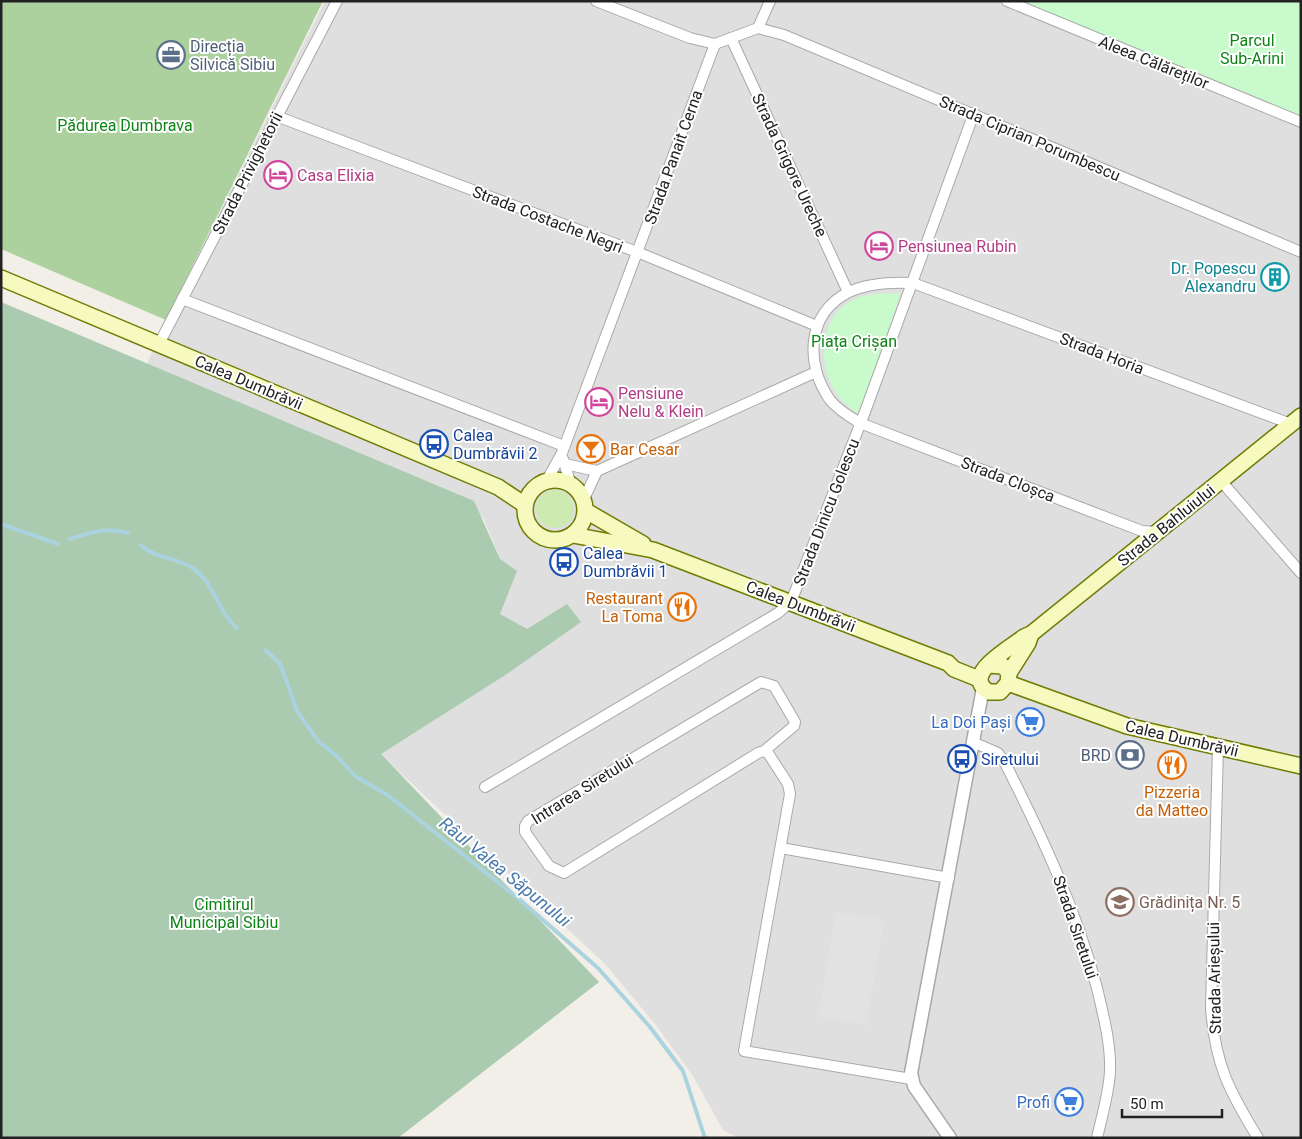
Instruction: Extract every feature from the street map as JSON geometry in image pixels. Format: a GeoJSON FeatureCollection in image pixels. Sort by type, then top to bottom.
{"type":"FeatureCollection","features":[{"type":"Feature","properties":{"kind":"main road","name":"Calea Dumbrăvii"},"geometry":{"type":"LineString","coordinates":[[1,278],[498,486],[525,505]]}},
{"type":"Feature","properties":{"kind":"main road","name":"Strada Bahluiului"},"geometry":{"type":"LineString","coordinates":[[986,678],[1024,637],[1031,634],[1296,420]]}},
{"type":"Feature","properties":{"kind":"main road"},"geometry":{"type":"LineString","coordinates":[[547,480],[570,482],[585,505],[580,528],[573,535],[560,540],[540,536],[527,521],[525,505],[532,491],[547,480]]}},
{"type":"Feature","properties":{"kind":"main road","name":"Calea Dumbrăvii"},"geometry":{"type":"LineString","coordinates":[[498,486],[532,491]]}},
{"type":"Feature","properties":{"kind":"main road","name":"Calea Dumbrăvii"},"geometry":{"type":"LineString","coordinates":[[585,505],[653,550]]}},
{"type":"Feature","properties":{"kind":"main road","name":"Calea Dumbrăvii"},"geometry":{"type":"LineString","coordinates":[[573,535],[653,550],[948,663],[954,669],[986,678],[1002,666],[1008,678],[1111,721],[1301,766]]}},
{"type":"Feature","properties":{"kind":"main road","name":"Strada Bahluiului"},"geometry":{"type":"LineString","coordinates":[[1008,678],[1028,643],[1031,634]]}},
{"type":"Feature","properties":{"kind":"main road"},"geometry":{"type":"LineString","coordinates":[[986,678],[1003,690],[1008,678]]}},
{"type":"Feature","properties":{"kind":"street","name":"Strada Privighetorii"},"geometry":{"type":"LineString","coordinates":[[159,344],[337,1]]}},
{"type":"Feature","properties":{"kind":"street"},"geometry":{"type":"LineString","coordinates":[[596,1],[690,38],[715,44],[758,28],[770,1]]}},
{"type":"Feature","properties":{"kind":"street","name":"Aleea Călăreților"},"geometry":{"type":"LineString","coordinates":[[1008,1],[1301,122]]}},
{"type":"Feature","properties":{"kind":"street","name":"Strada Ciprian Porumbescu"},"geometry":{"type":"LineString","coordinates":[[758,28],[784,35],[974,113],[1301,252]]}},
{"type":"Feature","properties":{"kind":"street","name":"Strada Grigore Ureche"},"geometry":{"type":"LineString","coordinates":[[731,38],[848,292]]}},
{"type":"Feature","properties":{"kind":"street","name":"Strada Panait Cerna"},"geometry":{"type":"LineString","coordinates":[[547,480],[563,450],[715,44]]}},
{"type":"Feature","properties":{"kind":"street"},"geometry":{"type":"LineString","coordinates":[[912,283],[883,283],[848,292],[825,312],[817,326],[813,339],[812,355],[816,372],[831,401],[860,423],[912,283],[974,113]]}},
{"type":"Feature","properties":{"kind":"street","name":"Strada Costache Negri"},"geometry":{"type":"LineString","coordinates":[[276,116],[637,252],[817,326]]}},
{"type":"Feature","properties":{"kind":"street","name":"Strada Horia"},"geometry":{"type":"LineString","coordinates":[[912,283],[1296,420]]}},
{"type":"Feature","properties":{"kind":"street"},"geometry":{"type":"LineString","coordinates":[[182,299],[563,450],[570,482]]}},
{"type":"Feature","properties":{"kind":"street"},"geometry":{"type":"LineString","coordinates":[[565,464],[597,471],[816,372]]}},
{"type":"Feature","properties":{"kind":"street","name":"Strada Cloșca"},"geometry":{"type":"LineString","coordinates":[[860,423],[1142,531],[1157,532]]}},
{"type":"Feature","properties":{"kind":"street","name":"Strada Dinicu Golescu"},"geometry":{"type":"LineString","coordinates":[[792,602],[860,423]]}},
{"type":"Feature","properties":{"kind":"street"},"geometry":{"type":"LineString","coordinates":[[585,505],[597,471]]}},
{"type":"Feature","properties":{"kind":"street"},"geometry":{"type":"LineString","coordinates":[[1221,481],[1301,573]]}},
{"type":"Feature","properties":{"kind":"street"},"geometry":{"type":"LineString","coordinates":[[485,787],[778,613],[792,602]]}},
{"type":"Feature","properties":{"kind":"street"},"geometry":{"type":"LineString","coordinates":[[950,1138],[911,1079],[979,722],[978,710],[986,678]]}},
{"type":"Feature","properties":{"kind":"street","name":"Intrarea Siretului"},"geometry":{"type":"LineString","coordinates":[[761,682],[774,686],[795,722],[794,726],[764,751],[564,873],[549,866],[525,832],[525,826],[528,821],[761,682]]}},
{"type":"Feature","properties":{"kind":"street","name":"Strada Siretului"},"geometry":{"type":"LineString","coordinates":[[975,743],[998,753],[1005,763],[1054,863],[1083,939],[1102,1008],[1110,1062],[1109,1086],[1097,1138]]}},
{"type":"Feature","properties":{"kind":"street","name":"Strada Arieșului"},"geometry":{"type":"LineString","coordinates":[[1218,747],[1211,998],[1213,1036],[1218,1061],[1226,1083],[1258,1138]]}},
{"type":"Feature","properties":{"kind":"street"},"geometry":{"type":"LineString","coordinates":[[764,751],[772,756],[789,789],[781,848],[744,1052],[911,1079]]}},
{"type":"Feature","properties":{"kind":"street"},"geometry":{"type":"LineString","coordinates":[[781,848],[949,878]]}},
{"type":"Feature","properties":{"kind":"shaded area"},"geometry":{"type":"Polygon","coordinates":[[[325,1],[1025,1],[1301,110],[1301,1138],[739,1138],[723,1130],[693,1076],[655,1024],[605,964],[380,754],[507,674],[526,629],[499,614],[500,559],[483,517],[146,366],[166,320],[325,1]]]}},
{"type":"Feature","properties":{"kind":"shaded area"},"geometry":{"type":"Polygon","coordinates":[[[836,912],[884,920],[866,1025],[818,1017],[836,912]]]}},
{"type":"Feature","properties":{"kind":"green space","name":"Pădurea Dumbrava"},"geometry":{"type":"Polygon","coordinates":[[[1,1],[323,1],[166,320],[1,249],[1,1]]]}},
{"type":"Feature","properties":{"kind":"green space","name":"Parcul Sub-Arini"},"geometry":{"type":"Polygon","coordinates":[[[1007,1],[1301,1],[1301,122],[1007,1]]]}},
{"type":"Feature","properties":{"kind":"green space","name":"Piața Crișan"},"geometry":{"type":"Polygon","coordinates":[[[901,293],[859,415],[841,400],[827,372],[824,359],[824,345],[827,331],[832,319],[840,308],[852,300],[870,295],[901,293]]]}},
{"type":"Feature","properties":{"kind":"green space","name":"Cimitirul Municipal Sibiu"},"geometry":{"type":"Polygon","coordinates":[[[1,302],[474,501],[500,559],[517,571],[500,614],[527,629],[567,604],[581,622],[507,674],[381,754],[599,982],[398,1138],[1,1138],[1,302]]]}},
{"type":"Feature","properties":{"kind":"green space"},"geometry":{"type":"Polygon","coordinates":[[[555,490],[562,491],[568,496],[573,502],[573,516],[568,522],[562,527],[555,528],[548,527],[542,522],[537,516],[536,509],[537,502],[542,496],[548,491],[555,490]]]}},
{"type":"Feature","properties":{"kind":"waterway","name":"Râul Valea Săpunului"},"geometry":{"type":"LineString","coordinates":[[1,524],[58,544]]}},
{"type":"Feature","properties":{"kind":"waterway","name":"Râul Valea Săpunului"},"geometry":{"type":"LineString","coordinates":[[70,539],[106,530],[128,533]]}},
{"type":"Feature","properties":{"kind":"waterway","name":"Râul Valea Săpunului"},"geometry":{"type":"LineString","coordinates":[[141,545],[153,553],[188,565],[201,575],[212,590],[225,614],[237,628]]}},
{"type":"Feature","properties":{"kind":"waterway","name":"Râul Valea Săpunului"},"geometry":{"type":"LineString","coordinates":[[265,650],[280,663],[297,711],[318,741],[337,756],[355,776],[389,796],[519,899],[598,968],[650,1027],[683,1071],[705,1138]]}},
{"type":"Feature","properties":{"kind":"place","name":"Direcția Silvică Sibiu"},"geometry":{"type":"Point","coordinates":[171,55]}},
{"type":"Feature","properties":{"kind":"place","name":"Casa Elixia"},"geometry":{"type":"Point","coordinates":[278,175]}},
{"type":"Feature","properties":{"kind":"place","name":"Pensiunea Rubin"},"geometry":{"type":"Point","coordinates":[879,246]}},
{"type":"Feature","properties":{"kind":"place","name":"Dr. Popescu Alexandru"},"geometry":{"type":"Point","coordinates":[1275,277]}},
{"type":"Feature","properties":{"kind":"place","name":"Pensiune Nelu & Klein"},"geometry":{"type":"Point","coordinates":[599,402]}},
{"type":"Feature","properties":{"kind":"place","name":"Calea Dumbrăvii 2"},"geometry":{"type":"Point","coordinates":[434,444]}},
{"type":"Feature","properties":{"kind":"place","name":"Bar Cesar"},"geometry":{"type":"Point","coordinates":[591,449]}},
{"type":"Feature","properties":{"kind":"place","name":"Calea Dumbrăvii 1"},"geometry":{"type":"Point","coordinates":[564,562]}},
{"type":"Feature","properties":{"kind":"place","name":"Restaurant La Toma"},"geometry":{"type":"Point","coordinates":[682,607]}},
{"type":"Feature","properties":{"kind":"place","name":"La Doi Pași"},"geometry":{"type":"Point","coordinates":[1030,722]}},
{"type":"Feature","properties":{"kind":"place","name":"BRD"},"geometry":{"type":"Point","coordinates":[1130,755]}},
{"type":"Feature","properties":{"kind":"place","name":"Siretului"},"geometry":{"type":"Point","coordinates":[962,759]}},
{"type":"Feature","properties":{"kind":"place","name":"Pizzeria da Matteo"},"geometry":{"type":"Point","coordinates":[1172,765]}},
{"type":"Feature","properties":{"kind":"place","name":"Grădinița Nr. 5"},"geometry":{"type":"Point","coordinates":[1120,902]}},
{"type":"Feature","properties":{"kind":"place","name":"Profi"},"geometry":{"type":"Point","coordinates":[1069,1102]}}]}
